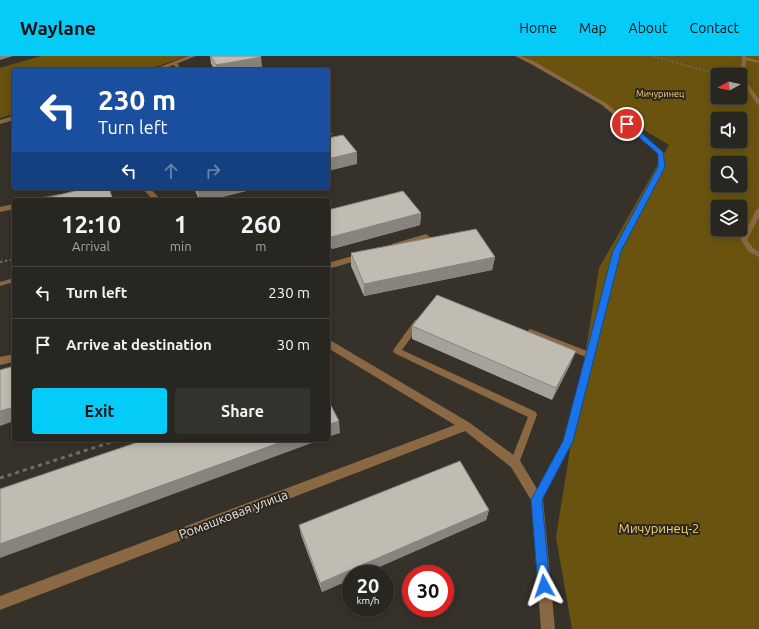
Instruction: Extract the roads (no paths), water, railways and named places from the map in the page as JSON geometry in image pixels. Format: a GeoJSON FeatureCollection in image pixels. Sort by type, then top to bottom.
{"type":"FeatureCollection","features":[{"type":"Feature","properties":{"kind":"street"},"geometry":{"type":"LineString","coordinates":[[161,68],[193,56]]}},
{"type":"Feature","properties":{"kind":"street"},"geometry":{"type":"LineString","coordinates":[[0,122],[12,119]]}},
{"type":"Feature","properties":{"kind":"street"},"geometry":{"type":"LineString","coordinates":[[148,190],[155,198]]}},
{"type":"Feature","properties":{"kind":"street"},"geometry":{"type":"LineString","coordinates":[[50,198],[71,193]]}},
{"type":"Feature","properties":{"kind":"street"},"geometry":{"type":"LineString","coordinates":[[0,210],[12,207]]}},
{"type":"Feature","properties":{"kind":"street"},"geometry":{"type":"LineString","coordinates":[[388,248],[426,237]]}},
{"type":"Feature","properties":{"kind":"street"},"geometry":{"type":"LineString","coordinates":[[330,265],[373,252]]}},
{"type":"Feature","properties":{"kind":"street"},"geometry":{"type":"LineString","coordinates":[[330,344],[466,426],[515,463],[537,500],[548,629]]}},
{"type":"Feature","properties":{"kind":"street"},"geometry":{"type":"LineString","coordinates":[[0,362],[12,359]]}},
{"type":"Feature","properties":{"kind":"street","name":"Ромашковая улица"},"geometry":{"type":"LineString","coordinates":[[0,603],[466,426]]}},
{"type":"Feature","properties":{"kind":"lane"},"geometry":{"type":"LineString","coordinates":[[517,56],[533,63],[604,104],[661,153],[661,167],[617,251],[568,441],[537,500]]}},
{"type":"Feature","properties":{"kind":"lane"},"geometry":{"type":"LineString","coordinates":[[759,62],[744,57],[742,80],[759,103]]}},
{"type":"Feature","properties":{"kind":"lane"},"geometry":{"type":"LineString","coordinates":[[175,63],[178,68]]}},
{"type":"Feature","properties":{"kind":"lane"},"geometry":{"type":"LineString","coordinates":[[759,210],[744,240],[751,250],[759,255]]}},
{"type":"Feature","properties":{"kind":"lane"},"geometry":{"type":"LineString","coordinates":[[0,284],[12,281]]}},
{"type":"Feature","properties":{"kind":"lane"},"geometry":{"type":"LineString","coordinates":[[421,317],[397,351],[533,416],[515,463]]}},
{"type":"Feature","properties":{"kind":"lane"},"geometry":{"type":"LineString","coordinates":[[524,330],[591,356]]}},
{"type":"Feature","properties":{"kind":"park label","name":"Мичуринец"},"geometry":{"type":"Point","coordinates":[660,94]}},
{"type":"Feature","properties":{"kind":"park label","name":"Мичуринец-2"},"geometry":{"type":"Point","coordinates":[659,528]}}]}
